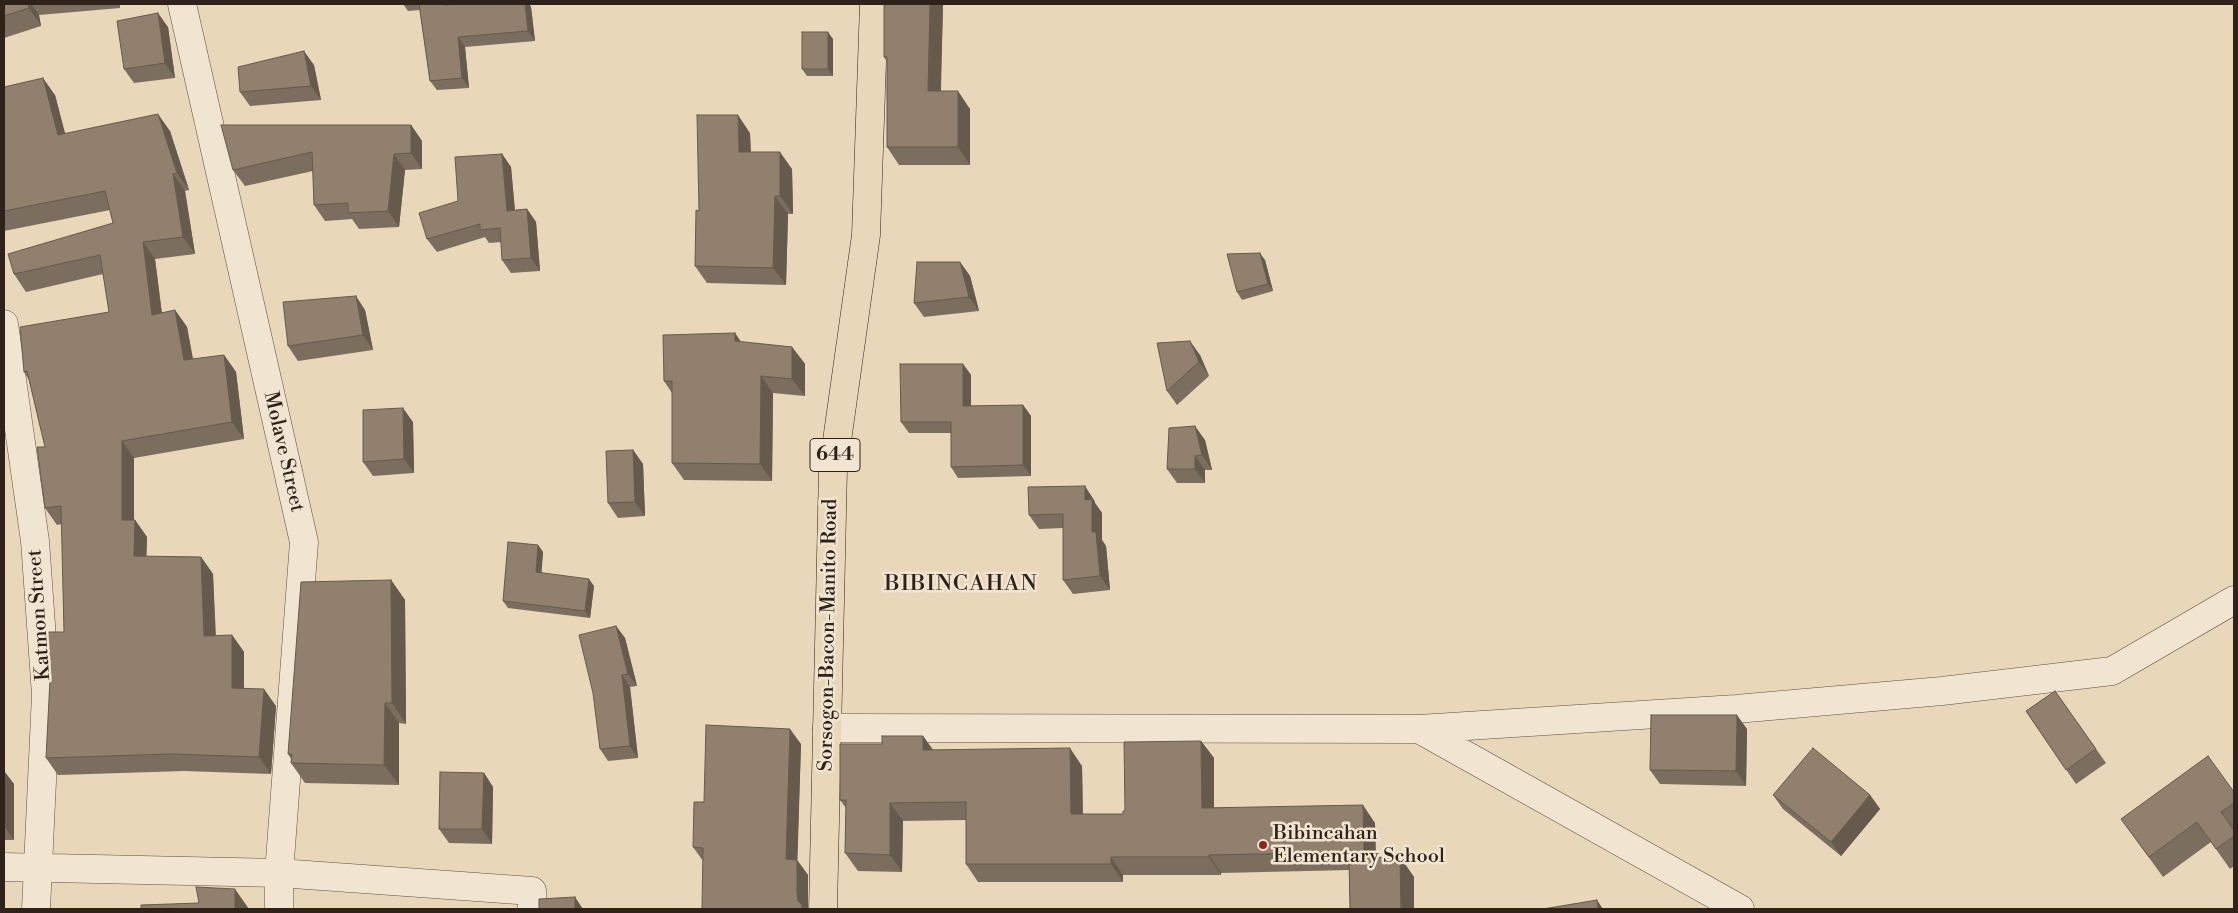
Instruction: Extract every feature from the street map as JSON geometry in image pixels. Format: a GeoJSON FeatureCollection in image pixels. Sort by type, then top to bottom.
{"type":"FeatureCollection","features":[{"type":"Feature","properties":{"kind":"main road","name":"Sorsogon-Bacon-Manito Road"},"geometry":{"type":"LineString","coordinates":[[823,909],[833,469],[866,235],[874,4]]}},
{"type":"Feature","properties":{"kind":"street","name":"Molave Street"},"geometry":{"type":"LineString","coordinates":[[182,4],[304,542],[279,873],[279,909]]}},
{"type":"Feature","properties":{"kind":"street","name":"Katmon Street"},"geometry":{"type":"LineString","coordinates":[[4,324],[36,541],[46,695],[36,909]]}},
{"type":"Feature","properties":{"kind":"street"},"geometry":{"type":"LineString","coordinates":[[827,728],[1419,729],[1736,709],[1942,690],[2112,671],[2234,600]]}},
{"type":"Feature","properties":{"kind":"street"},"geometry":{"type":"LineString","coordinates":[[1419,729],[1740,909]]}},
{"type":"Feature","properties":{"kind":"street"},"geometry":{"type":"LineString","coordinates":[[4,867],[279,873],[532,900]]}},
{"type":"Feature","properties":{"kind":"building"},"geometry":{"type":"Polygon","coordinates":[[[4,4],[28,4],[29,8],[4,16],[4,4]]]}},
{"type":"Feature","properties":{"kind":"building"},"geometry":{"type":"Polygon","coordinates":[[[419,4],[525,4],[528,31],[458,37],[462,78],[430,81],[419,4]]]}},
{"type":"Feature","properties":{"kind":"building"},"geometry":{"type":"Polygon","coordinates":[[[884,4],[930,4],[928,91],[958,91],[958,147],[887,147],[887,57],[884,57],[884,4]]]}},
{"type":"Feature","properties":{"kind":"building"},"geometry":{"type":"Polygon","coordinates":[[[158,13],[165,63],[124,69],[117,21],[158,13]]]}},
{"type":"Feature","properties":{"kind":"building"},"geometry":{"type":"Polygon","coordinates":[[[802,32],[828,32],[828,69],[802,69],[802,32]]]}},
{"type":"Feature","properties":{"kind":"building"},"geometry":{"type":"Polygon","coordinates":[[[304,51],[311,86],[240,92],[238,67],[304,51]]]}},
{"type":"Feature","properties":{"kind":"building"},"geometry":{"type":"Polygon","coordinates":[[[43,78],[58,135],[158,114],[177,173],[173,174],[183,237],[143,242],[152,315],[175,310],[184,360],[224,355],[232,422],[122,441],[122,520],[135,520],[134,556],[201,557],[204,636],[232,635],[232,688],[264,689],[259,757],[172,754],[46,758],[50,679],[48,632],[64,632],[61,506],[45,508],[37,447],[45,447],[27,371],[24,372],[20,327],[109,312],[100,255],[14,274],[8,254],[113,223],[105,191],[4,211],[4,87],[43,78]]]}},
{"type":"Feature","properties":{"kind":"building"},"geometry":{"type":"Polygon","coordinates":[[[697,115],[738,115],[739,152],[780,152],[780,196],[775,196],[773,268],[695,266],[696,210],[699,211],[697,115]]]}},
{"type":"Feature","properties":{"kind":"building"},"geometry":{"type":"Polygon","coordinates":[[[221,125],[411,125],[411,153],[394,154],[388,211],[348,213],[348,203],[314,205],[312,152],[233,170],[221,125]]]}},
{"type":"Feature","properties":{"kind":"building"},"geometry":{"type":"Polygon","coordinates":[[[502,154],[507,211],[527,209],[531,258],[502,260],[500,228],[480,230],[480,224],[427,239],[419,213],[458,201],[455,157],[502,154]]]}},
{"type":"Feature","properties":{"kind":"building"},"geometry":{"type":"Polygon","coordinates":[[[1260,253],[1268,284],[1237,292],[1227,254],[1260,253]]]}},
{"type":"Feature","properties":{"kind":"building"},"geometry":{"type":"Polygon","coordinates":[[[917,262],[960,262],[969,297],[914,303],[917,262]]]}},
{"type":"Feature","properties":{"kind":"building"},"geometry":{"type":"Polygon","coordinates":[[[356,296],[363,335],[288,346],[283,302],[356,296]]]}},
{"type":"Feature","properties":{"kind":"building"},"geometry":{"type":"Polygon","coordinates":[[[735,333],[735,341],[792,347],[792,379],[761,376],[760,464],[672,463],[672,381],[664,381],[663,335],[735,333]]]}},
{"type":"Feature","properties":{"kind":"building"},"geometry":{"type":"Polygon","coordinates":[[[1190,341],[1199,362],[1167,391],[1157,343],[1190,341]]]}},
{"type":"Feature","properties":{"kind":"building"},"geometry":{"type":"Polygon","coordinates":[[[900,364],[963,364],[963,406],[1023,405],[1023,465],[951,467],[951,422],[901,422],[900,364]]]}},
{"type":"Feature","properties":{"kind":"building"},"geometry":{"type":"Polygon","coordinates":[[[403,408],[404,459],[363,462],[363,410],[403,408]]]}},
{"type":"Feature","properties":{"kind":"building"},"geometry":{"type":"Polygon","coordinates":[[[1195,426],[1202,455],[1195,456],[1195,469],[1167,469],[1169,428],[1195,426]]]}},
{"type":"Feature","properties":{"kind":"building"},"geometry":{"type":"Polygon","coordinates":[[[633,450],[635,502],[608,503],[606,451],[633,450]]]}},
{"type":"Feature","properties":{"kind":"building"},"geometry":{"type":"Polygon","coordinates":[[[1085,486],[1085,500],[1092,499],[1092,532],[1096,532],[1100,576],[1063,580],[1063,514],[1029,515],[1028,487],[1085,486]]]}},
{"type":"Feature","properties":{"kind":"building"},"geometry":{"type":"Polygon","coordinates":[[[508,542],[538,545],[536,572],[589,579],[585,611],[503,601],[508,542]]]}},
{"type":"Feature","properties":{"kind":"building"},"geometry":{"type":"Polygon","coordinates":[[[391,580],[392,703],[385,703],[384,765],[291,763],[292,754],[288,754],[301,582],[391,580]]]}},
{"type":"Feature","properties":{"kind":"building"},"geometry":{"type":"Polygon","coordinates":[[[616,626],[628,674],[622,675],[630,746],[600,749],[593,693],[579,635],[616,626]]]}},
{"type":"Feature","properties":{"kind":"building"},"geometry":{"type":"Polygon","coordinates":[[[2055,691],[2096,749],[2066,770],[2026,711],[2055,691]]]}},
{"type":"Feature","properties":{"kind":"building"},"geometry":{"type":"Polygon","coordinates":[[[1651,715],[1737,715],[1736,771],[1650,770],[1651,715]]]}},
{"type":"Feature","properties":{"kind":"building"},"geometry":{"type":"Polygon","coordinates":[[[706,725],[790,729],[786,859],[797,860],[797,893],[802,909],[702,909],[703,848],[693,847],[694,802],[704,802],[706,725]]]}},
{"type":"Feature","properties":{"kind":"building"},"geometry":{"type":"Polygon","coordinates":[[[882,736],[923,736],[923,750],[1070,748],[1071,814],[1123,814],[1123,811],[1125,811],[1124,742],[1201,741],[1202,808],[1363,805],[1364,852],[1209,855],[1209,857],[1111,857],[1111,864],[966,864],[966,802],[890,803],[890,855],[845,853],[846,800],[840,800],[840,744],[882,744],[882,736]]]}},
{"type":"Feature","properties":{"kind":"building"},"geometry":{"type":"Polygon","coordinates":[[[1813,748],[1870,795],[1831,842],[1773,795],[1813,748]]]}},
{"type":"Feature","properties":{"kind":"building"},"geometry":{"type":"Polygon","coordinates":[[[2208,756],[2234,792],[2234,803],[2221,812],[2234,830],[2234,836],[2216,849],[2197,822],[2149,857],[2121,819],[2208,756]]]}},
{"type":"Feature","properties":{"kind":"building"},"geometry":{"type":"Polygon","coordinates":[[[440,772],[484,773],[482,829],[439,829],[440,772]]]}},
{"type":"Feature","properties":{"kind":"building"},"geometry":{"type":"Polygon","coordinates":[[[1400,857],[1401,909],[1350,909],[1349,858],[1400,857]]]}},
{"type":"Feature","properties":{"kind":"building"},"geometry":{"type":"Polygon","coordinates":[[[196,887],[235,889],[235,909],[141,909],[141,905],[199,903],[196,887]]]}},
{"type":"Feature","properties":{"kind":"building"},"geometry":{"type":"Polygon","coordinates":[[[575,897],[575,909],[539,909],[539,899],[575,897]]]}},
{"type":"Feature","properties":{"kind":"building"},"geometry":{"type":"Polygon","coordinates":[[[1597,900],[1598,909],[1543,909],[1597,900]]]}},
{"type":"Feature","properties":{"kind":"place","name":"Bibincahan Elementary School"},"geometry":{"type":"Point","coordinates":[1263,845]}},
{"type":"Feature","properties":{"kind":"district","name":"BIBINCAHAN"},"geometry":{"type":"Point","coordinates":[961,585]}}]}
